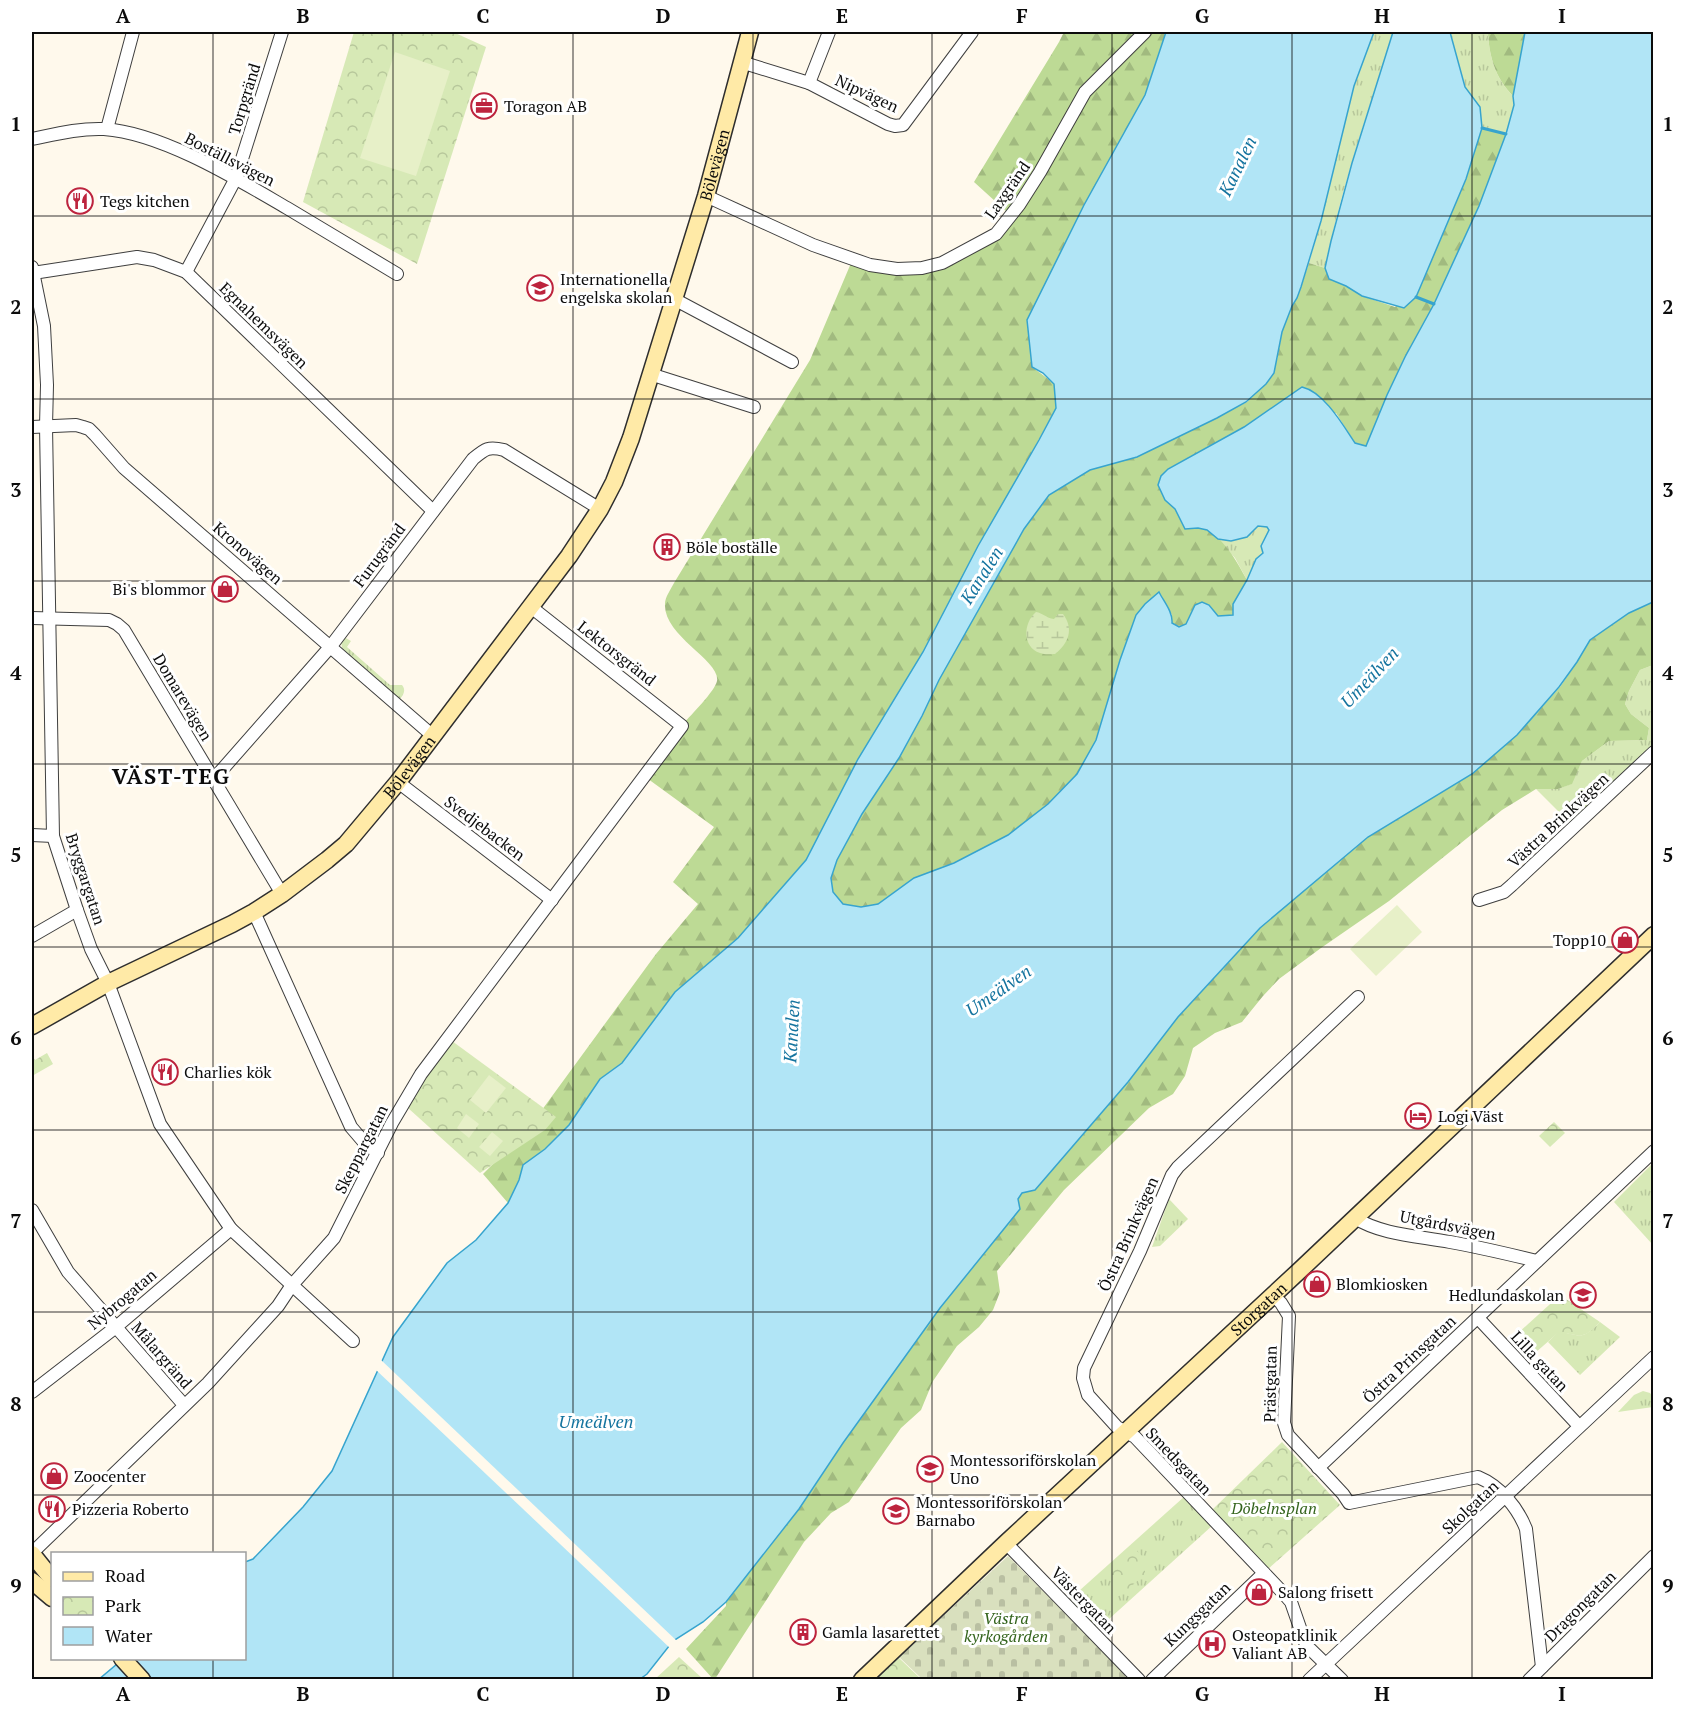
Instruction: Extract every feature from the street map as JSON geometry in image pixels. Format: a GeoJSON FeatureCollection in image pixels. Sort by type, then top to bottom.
{"type":"FeatureCollection","features":[{"type":"Feature","properties":{"kind":"street"},"geometry":{"type":"LineString","coordinates":[[106,129],[133,32]]}},
{"type":"Feature","properties":{"kind":"street","name":"Torpgränd"},"geometry":{"type":"LineString","coordinates":[[186,272],[236,178],[282,32]]}},
{"type":"Feature","properties":{"kind":"street","name":"Bölevägen"},"geometry":{"type":"LineString","coordinates":[[32,1026],[108,983],[254,912],[282,894],[346,844],[398,782],[569,556],[600,509],[627,449],[706,196],[750,32]]}},
{"type":"Feature","properties":{"kind":"street"},"geometry":{"type":"LineString","coordinates":[[809,83],[829,32]]}},
{"type":"Feature","properties":{"kind":"street","name":"Nipvägen"},"geometry":{"type":"LineString","coordinates":[[741,62],[809,83],[888,124],[903,125],[972,32]]}},
{"type":"Feature","properties":{"kind":"street","name":"Laxgränd"},"geometry":{"type":"LineString","coordinates":[[706,196],[813,245],[870,265],[897,269],[922,268],[942,263],[996,234],[1019,205],[1040,172],[1085,92],[1145,32]]}},
{"type":"Feature","properties":{"kind":"street","name":"Boställsvägen"},"geometry":{"type":"LineString","coordinates":[[32,139],[80,129],[106,129],[151,140],[236,178],[397,274]]}},
{"type":"Feature","properties":{"kind":"street","name":"Egnahemsvägen"},"geometry":{"type":"LineString","coordinates":[[32,270],[137,256],[186,272],[433,511]]}},
{"type":"Feature","properties":{"kind":"street","name":"Bryggargatan"},"geometry":{"type":"LineString","coordinates":[[32,270],[44,326],[47,385],[53,836],[91,949],[108,983],[160,1124],[231,1229],[353,1341]]}},
{"type":"Feature","properties":{"kind":"street"},"geometry":{"type":"LineString","coordinates":[[674,299],[792,362]]}},
{"type":"Feature","properties":{"kind":"street"},"geometry":{"type":"LineString","coordinates":[[650,374],[754,407]]}},
{"type":"Feature","properties":{"kind":"street","name":"Kronovägen"},"geometry":{"type":"LineString","coordinates":[[32,427],[76,425],[89,429],[124,468],[433,736]]}},
{"type":"Feature","properties":{"kind":"street","name":"Furugränd"},"geometry":{"type":"LineString","coordinates":[[213,780],[331,646],[473,459],[484,449],[495,447],[504,450],[600,509]]}},
{"type":"Feature","properties":{"kind":"street","name":"Lektorsgränd"},"geometry":{"type":"LineString","coordinates":[[531,607],[682,726]]}},
{"type":"Feature","properties":{"kind":"street","name":"Domarevägen"},"geometry":{"type":"LineString","coordinates":[[32,618],[109,620],[124,630],[282,894]]}},
{"type":"Feature","properties":{"kind":"street","name":"Skeppargatan"},"geometry":{"type":"LineString","coordinates":[[32,1553],[208,1383],[278,1306],[292,1285],[334,1238],[396,1116],[421,1074],[682,726]]}},
{"type":"Feature","properties":{"kind":"street","name":"Västra Brinkvägen"},"geometry":{"type":"LineString","coordinates":[[1479,900],[1504,892],[1653,752]]}},
{"type":"Feature","properties":{"kind":"street","name":"Svedjebacken"},"geometry":{"type":"LineString","coordinates":[[398,782],[552,900]]}},
{"type":"Feature","properties":{"kind":"street"},"geometry":{"type":"LineString","coordinates":[[32,835],[53,836]]}},
{"type":"Feature","properties":{"kind":"street"},"geometry":{"type":"LineString","coordinates":[[32,936],[77,910]]}},
{"type":"Feature","properties":{"kind":"street"},"geometry":{"type":"LineString","coordinates":[[254,912],[351,1127],[378,1153]]}},
{"type":"Feature","properties":{"kind":"street","name":"Storgatan"},"geometry":{"type":"LineString","coordinates":[[862,1680],[1274,1295],[1653,935]]}},
{"type":"Feature","properties":{"kind":"street","name":"Östra Brinkvägen"},"geometry":{"type":"LineString","coordinates":[[1126,1431],[1118,1427],[1088,1395],[1083,1378],[1084,1368],[1140,1251],[1172,1175],[1358,997]]}},
{"type":"Feature","properties":{"kind":"street","name":"Östra Prinsgatan"},"geometry":{"type":"LineString","coordinates":[[1318,1468],[1653,1150]]}},
{"type":"Feature","properties":{"kind":"street","name":"Målargränd"},"geometry":{"type":"LineString","coordinates":[[32,1209],[68,1272],[184,1405]]}},
{"type":"Feature","properties":{"kind":"street","name":"Utgårdsvägen"},"geometry":{"type":"LineString","coordinates":[[1355,1218],[1392,1232],[1537,1261]]}},
{"type":"Feature","properties":{"kind":"street","name":"Nybrogatan"},"geometry":{"type":"LineString","coordinates":[[32,1392],[116,1327],[231,1229]]}},
{"type":"Feature","properties":{"kind":"street","name":"Prästgatan"},"geometry":{"type":"LineString","coordinates":[[1274,1295],[1289,1316],[1285,1430],[1349,1503],[1478,1477],[1488,1481],[1505,1496]]}},
{"type":"Feature","properties":{"kind":"street","name":"Lilla gatan"},"geometry":{"type":"LineString","coordinates":[[1478,1318],[1579,1426]]}},
{"type":"Feature","properties":{"kind":"street","name":"Skolgatan"},"geometry":{"type":"LineString","coordinates":[[1309,1680],[1652,1360]]}},
{"type":"Feature","properties":{"kind":"street","name":"Smedsgatan"},"geometry":{"type":"LineString","coordinates":[[1126,1431],[1135,1437],[1291,1602],[1306,1645],[1342,1680]]}},
{"type":"Feature","properties":{"kind":"street"},"geometry":{"type":"LineString","coordinates":[[1505,1496],[1526,1529],[1542,1666]]}},
{"type":"Feature","properties":{"kind":"street","name":"Västergatan"},"geometry":{"type":"LineString","coordinates":[[1006,1543],[1139,1680]]}},
{"type":"Feature","properties":{"kind":"street"},"geometry":{"type":"LineString","coordinates":[[32,1553],[51,1578]]}},
{"type":"Feature","properties":{"kind":"street","name":"Dragongatan"},"geometry":{"type":"LineString","coordinates":[[1529,1680],[1653,1556]]}},
{"type":"Feature","properties":{"kind":"street","name":"Kungsgatan"},"geometry":{"type":"LineString","coordinates":[[1152,1680],[1264,1573]]}},
{"type":"Feature","properties":{"kind":"street"},"geometry":{"type":"LineString","coordinates":[[32,1581],[51,1597]]}},
{"type":"Feature","properties":{"kind":"street"},"geometry":{"type":"LineString","coordinates":[[123,1660],[142,1680]]}},
{"type":"Feature","properties":{"kind":"green space"},"geometry":{"type":"Polygon","coordinates":[[[354,32],[453,32],[486,47],[417,264],[303,202],[354,32]]]}},
{"type":"Feature","properties":{"kind":"green space"},"geometry":{"type":"Polygon","coordinates":[[[1064,32],[1166,32],[1145,95],[1084,205],[1032,367],[1055,384],[1056,408],[923,652],[858,759],[806,860],[738,938],[675,992],[622,1063],[600,1079],[569,1125],[545,1149],[523,1165],[508,1203],[483,1174],[528,1129],[656,954],[698,904],[673,882],[714,827],[644,776],[678,730],[707,697],[717,681],[716,673],[710,665],[673,627],[667,616],[665,604],[667,596],[810,360],[854,256],[872,261],[913,264],[940,259],[993,230],[1007,212],[974,182],[1064,32]]]}},
{"type":"Feature","properties":{"kind":"green space"},"geometry":{"type":"Polygon","coordinates":[[[1374,32],[1393,32],[1347,178],[1325,268],[1309,263],[1354,86],[1374,32]]]}},
{"type":"Feature","properties":{"kind":"green space"},"geometry":{"type":"Polygon","coordinates":[[[1450,32],[1488,32],[1490,50],[1497,74],[1513,96],[1514,105],[1506,134],[1482,128],[1480,107],[1465,87],[1450,32]]]}},
{"type":"Feature","properties":{"kind":"green space"},"geometry":{"type":"Polygon","coordinates":[[[1488,32],[1525,32],[1513,96],[1497,74],[1490,50],[1488,32]]]}},
{"type":"Feature","properties":{"kind":"green space"},"geometry":{"type":"Polygon","coordinates":[[[395,52],[450,71],[416,176],[360,158],[395,52]]]}},
{"type":"Feature","properties":{"kind":"green space"},"geometry":{"type":"Polygon","coordinates":[[[1482,128],[1506,134],[1479,206],[1434,304],[1387,395],[1366,446],[1355,443],[1336,413],[1244,427],[1168,469],[1161,476],[1158,485],[1165,500],[1175,509],[1185,529],[1202,528],[1218,538],[1247,580],[1233,604],[1233,615],[1218,616],[1209,605],[1195,605],[1186,624],[1179,627],[1172,623],[1172,615],[1159,592],[1145,604],[1136,616],[1096,740],[1077,774],[1048,804],[1008,835],[954,863],[914,878],[878,904],[861,907],[843,904],[833,892],[831,878],[837,860],[862,814],[899,758],[939,680],[1024,529],[1049,495],[1090,470],[1137,457],[1247,402],[1266,384],[1277,360],[1282,332],[1309,263],[1325,268],[1329,279],[1362,296],[1395,307],[1422,283],[1466,179],[1482,128]]]}},
{"type":"Feature","properties":{"kind":"green space"},"geometry":{"type":"Polygon","coordinates":[[[1258,526],[1267,526],[1269,530],[1261,546],[1263,553],[1256,559],[1247,580],[1235,558],[1218,539],[1231,541],[1258,526]]]}},
{"type":"Feature","properties":{"kind":"green space"},"geometry":{"type":"Polygon","coordinates":[[[1653,602],[1653,665],[1640,670],[1625,704],[1631,714],[1649,728],[1647,740],[1609,741],[1582,761],[1572,784],[1558,789],[1536,789],[1502,810],[1389,901],[1279,979],[1242,1022],[1215,1033],[1193,1048],[1185,1076],[1173,1094],[1149,1108],[1064,1190],[997,1271],[1000,1292],[993,1310],[979,1327],[957,1346],[933,1381],[921,1410],[901,1428],[849,1502],[831,1513],[804,1542],[713,1679],[686,1649],[726,1606],[726,1602],[799,1509],[843,1443],[940,1308],[1020,1209],[1018,1199],[1022,1193],[1035,1190],[1128,1082],[1178,1017],[1260,928],[1368,837],[1472,774],[1517,735],[1560,687],[1590,640],[1629,613],[1653,602]]]}},
{"type":"Feature","properties":{"kind":"green space"},"geometry":{"type":"Polygon","coordinates":[[[1036,612],[1054,619],[1058,614],[1063,614],[1066,620],[1069,630],[1067,640],[1055,654],[1040,653],[1034,650],[1027,640],[1027,628],[1036,612]]]}},
{"type":"Feature","properties":{"kind":"green space"},"geometry":{"type":"Polygon","coordinates":[[[344,637],[351,641],[347,647],[390,685],[402,685],[404,692],[400,699],[343,652],[341,642],[344,637]]]}},
{"type":"Feature","properties":{"kind":"green space"},"geometry":{"type":"Polygon","coordinates":[[[1653,665],[1653,747],[1572,825],[1536,789],[1558,789],[1571,784],[1582,761],[1609,741],[1647,740],[1649,728],[1631,714],[1625,704],[1640,670],[1653,665]]]}},
{"type":"Feature","properties":{"kind":"green space"},"geometry":{"type":"Polygon","coordinates":[[[1397,905],[1422,932],[1376,976],[1350,949],[1397,905]]]}},
{"type":"Feature","properties":{"kind":"green space"},"geometry":{"type":"Polygon","coordinates":[[[452,1041],[556,1117],[545,1130],[480,1173],[408,1108],[427,1074],[452,1041]]]}},
{"type":"Feature","properties":{"kind":"green space"},"geometry":{"type":"Polygon","coordinates":[[[47,1053],[53,1064],[32,1076],[32,1056],[35,1060],[47,1053]]]}},
{"type":"Feature","properties":{"kind":"green space"},"geometry":{"type":"Polygon","coordinates":[[[489,1075],[506,1088],[486,1113],[470,1100],[489,1075]]]}},
{"type":"Feature","properties":{"kind":"green space"},"geometry":{"type":"Polygon","coordinates":[[[466,1114],[479,1124],[469,1138],[457,1128],[466,1114]]]}},
{"type":"Feature","properties":{"kind":"green space"},"geometry":{"type":"Polygon","coordinates":[[[1554,1122],[1565,1133],[1550,1147],[1539,1136],[1554,1122]]]}},
{"type":"Feature","properties":{"kind":"green space"},"geometry":{"type":"Polygon","coordinates":[[[492,1132],[503,1141],[490,1156],[479,1147],[492,1132]]]}},
{"type":"Feature","properties":{"kind":"green space"},"geometry":{"type":"Polygon","coordinates":[[[1653,1163],[1653,1245],[1614,1202],[1653,1163]]]}},
{"type":"Feature","properties":{"kind":"green space"},"geometry":{"type":"Polygon","coordinates":[[[1169,1199],[1188,1219],[1160,1246],[1152,1247],[1169,1199]]]}},
{"type":"Feature","properties":{"kind":"green space"},"geometry":{"type":"Polygon","coordinates":[[[1560,1295],[1600,1322],[1590,1332],[1582,1335],[1559,1332],[1535,1353],[1517,1334],[1560,1295]]]}},
{"type":"Feature","properties":{"kind":"green space"},"geometry":{"type":"Polygon","coordinates":[[[1600,1322],[1620,1337],[1580,1375],[1548,1342],[1559,1331],[1582,1335],[1600,1322]]]}},
{"type":"Feature","properties":{"kind":"green space"},"geometry":{"type":"Polygon","coordinates":[[[1643,1391],[1650,1393],[1653,1397],[1653,1407],[1618,1412],[1634,1395],[1643,1391]]]}},
{"type":"Feature","properties":{"kind":"green space","name":"Döbelnsplan"},"geometry":{"type":"Polygon","coordinates":[[[1282,1442],[1340,1505],[1268,1569],[1212,1510],[1282,1442]]]}},
{"type":"Feature","properties":{"kind":"green space"},"geometry":{"type":"Polygon","coordinates":[[[1185,1496],[1213,1525],[1098,1629],[1070,1599],[1185,1496]]]}},
{"type":"Feature","properties":{"kind":"green space"},"geometry":{"type":"Polygon","coordinates":[[[1133,1547],[1143,1557],[1139,1560],[1145,1567],[1145,1574],[1125,1592],[1106,1573],[1133,1547]]]}},
{"type":"Feature","properties":{"kind":"green space","name":"Västra kyrkogården"},"geometry":{"type":"Polygon","coordinates":[[[1008,1556],[1130,1679],[922,1679],[899,1657],[1008,1556]]]}},
{"type":"Feature","properties":{"kind":"green space"},"geometry":{"type":"Polygon","coordinates":[[[679,1657],[703,1679],[655,1679],[679,1657]]]}},
{"type":"Feature","properties":{"kind":"green space"},"geometry":{"type":"Polygon","coordinates":[[[898,1657],[921,1679],[871,1680],[898,1657]]]}},
{"type":"Feature","properties":{"kind":"water","name":"Umeälven"},"geometry":{"type":"Polygon","coordinates":[[[1166,32],[1374,32],[1354,86],[1321,221],[1301,287],[1282,332],[1274,373],[1266,384],[1246,402],[1217,418],[1137,457],[1090,470],[1049,495],[1024,529],[939,680],[899,758],[862,814],[837,860],[831,878],[833,892],[843,904],[861,907],[878,904],[914,878],[954,863],[1008,835],[1048,804],[1077,774],[1096,740],[1136,615],[1159,592],[1170,611],[1172,623],[1179,627],[1186,624],[1195,605],[1202,602],[1209,605],[1218,616],[1233,615],[1233,604],[1256,559],[1263,553],[1261,546],[1269,530],[1267,527],[1258,526],[1247,537],[1231,541],[1218,539],[1207,530],[1185,529],[1175,509],[1165,500],[1158,485],[1161,476],[1168,469],[1244,427],[1302,387],[1318,395],[1325,402],[1355,443],[1366,446],[1387,395],[1434,304],[1479,206],[1506,134],[1514,105],[1513,96],[1525,32],[1653,32],[1653,602],[1629,613],[1590,640],[1559,687],[1517,735],[1472,774],[1368,837],[1260,928],[1178,1017],[1128,1082],[1035,1190],[1022,1193],[1018,1199],[1020,1209],[940,1308],[843,1443],[799,1509],[726,1602],[703,1622],[673,1641],[647,1674],[640,1679],[98,1680],[122,1660],[246,1660],[246,1562],[253,1559],[303,1507],[332,1471],[393,1337],[447,1263],[476,1240],[508,1203],[523,1165],[545,1149],[569,1125],[600,1079],[622,1063],[675,992],[738,938],[806,860],[858,759],[923,652],[978,546],[1056,408],[1054,384],[1043,373],[1032,367],[1027,320],[1084,205],[1145,95],[1166,32]]]}},
{"type":"Feature","properties":{"kind":"water"},"geometry":{"type":"Polygon","coordinates":[[[1393,32],[1450,32],[1465,87],[1480,107],[1482,128],[1466,179],[1416,297],[1404,308],[1362,296],[1329,279],[1325,268],[1352,163],[1393,32]]]}},
{"type":"Feature","properties":{"kind":"pier"},"geometry":{"type":"Polygon","coordinates":[[[380,1359],[678,1642],[671,1649],[375,1369],[380,1359]]]}},
{"type":"Feature","properties":{"kind":"waterway"},"geometry":{"type":"LineString","coordinates":[[1482,128],[1506,134]]}},
{"type":"Feature","properties":{"kind":"waterway"},"geometry":{"type":"LineString","coordinates":[[1416,297],[1434,304]]}},
{"type":"Feature","properties":{"kind":"place","name":"Toragon AB"},"geometry":{"type":"Point","coordinates":[484,106]}},
{"type":"Feature","properties":{"kind":"place","name":"Tegs kitchen"},"geometry":{"type":"Point","coordinates":[80,201]}},
{"type":"Feature","properties":{"kind":"place","name":"Internationella engelska skolan"},"geometry":{"type":"Point","coordinates":[540,288]}},
{"type":"Feature","properties":{"kind":"place","name":"Böle boställe"},"geometry":{"type":"Point","coordinates":[667,547]}},
{"type":"Feature","properties":{"kind":"place","name":"Bi's blommor"},"geometry":{"type":"Point","coordinates":[225,589]}},
{"type":"Feature","properties":{"kind":"place","name":"Topp10"},"geometry":{"type":"Point","coordinates":[1625,940]}},
{"type":"Feature","properties":{"kind":"place","name":"Charlies kök"},"geometry":{"type":"Point","coordinates":[165,1072]}},
{"type":"Feature","properties":{"kind":"place","name":"Logi Väst"},"geometry":{"type":"Point","coordinates":[1418,1116]}},
{"type":"Feature","properties":{"kind":"place","name":"Blomkiosken"},"geometry":{"type":"Point","coordinates":[1317,1284]}},
{"type":"Feature","properties":{"kind":"place","name":"Hedlundaskolan"},"geometry":{"type":"Point","coordinates":[1583,1295]}},
{"type":"Feature","properties":{"kind":"place","name":"Montessoriförskolan Uno"},"geometry":{"type":"Point","coordinates":[930,1469]}},
{"type":"Feature","properties":{"kind":"place","name":"Zoocenter"},"geometry":{"type":"Point","coordinates":[54,1476]}},
{"type":"Feature","properties":{"kind":"place","name":"Pizzeria Roberto"},"geometry":{"type":"Point","coordinates":[52,1509]}},
{"type":"Feature","properties":{"kind":"place","name":"Montessoriförskolan Barnabo"},"geometry":{"type":"Point","coordinates":[896,1511]}},
{"type":"Feature","properties":{"kind":"place","name":"Salong frisett"},"geometry":{"type":"Point","coordinates":[1259,1592]}},
{"type":"Feature","properties":{"kind":"place","name":"Gamla lasarettet"},"geometry":{"type":"Point","coordinates":[803,1632]}},
{"type":"Feature","properties":{"kind":"place","name":"Osteopatklinik Valiant AB"},"geometry":{"type":"Point","coordinates":[1212,1644]}},
{"type":"Feature","properties":{"kind":"district","name":"VÄST-TEG"},"geometry":{"type":"Point","coordinates":[171,775]}},
{"type":"Feature","properties":{"kind":"water label","name":"Kanalen"},"geometry":{"type":"Point","coordinates":[1237,166]}},
{"type":"Feature","properties":{"kind":"water label","name":"Kanalen"},"geometry":{"type":"Point","coordinates":[981,575]}},
{"type":"Feature","properties":{"kind":"water label","name":"Kanalen"},"geometry":{"type":"Point","coordinates":[791,1031]}}]}
